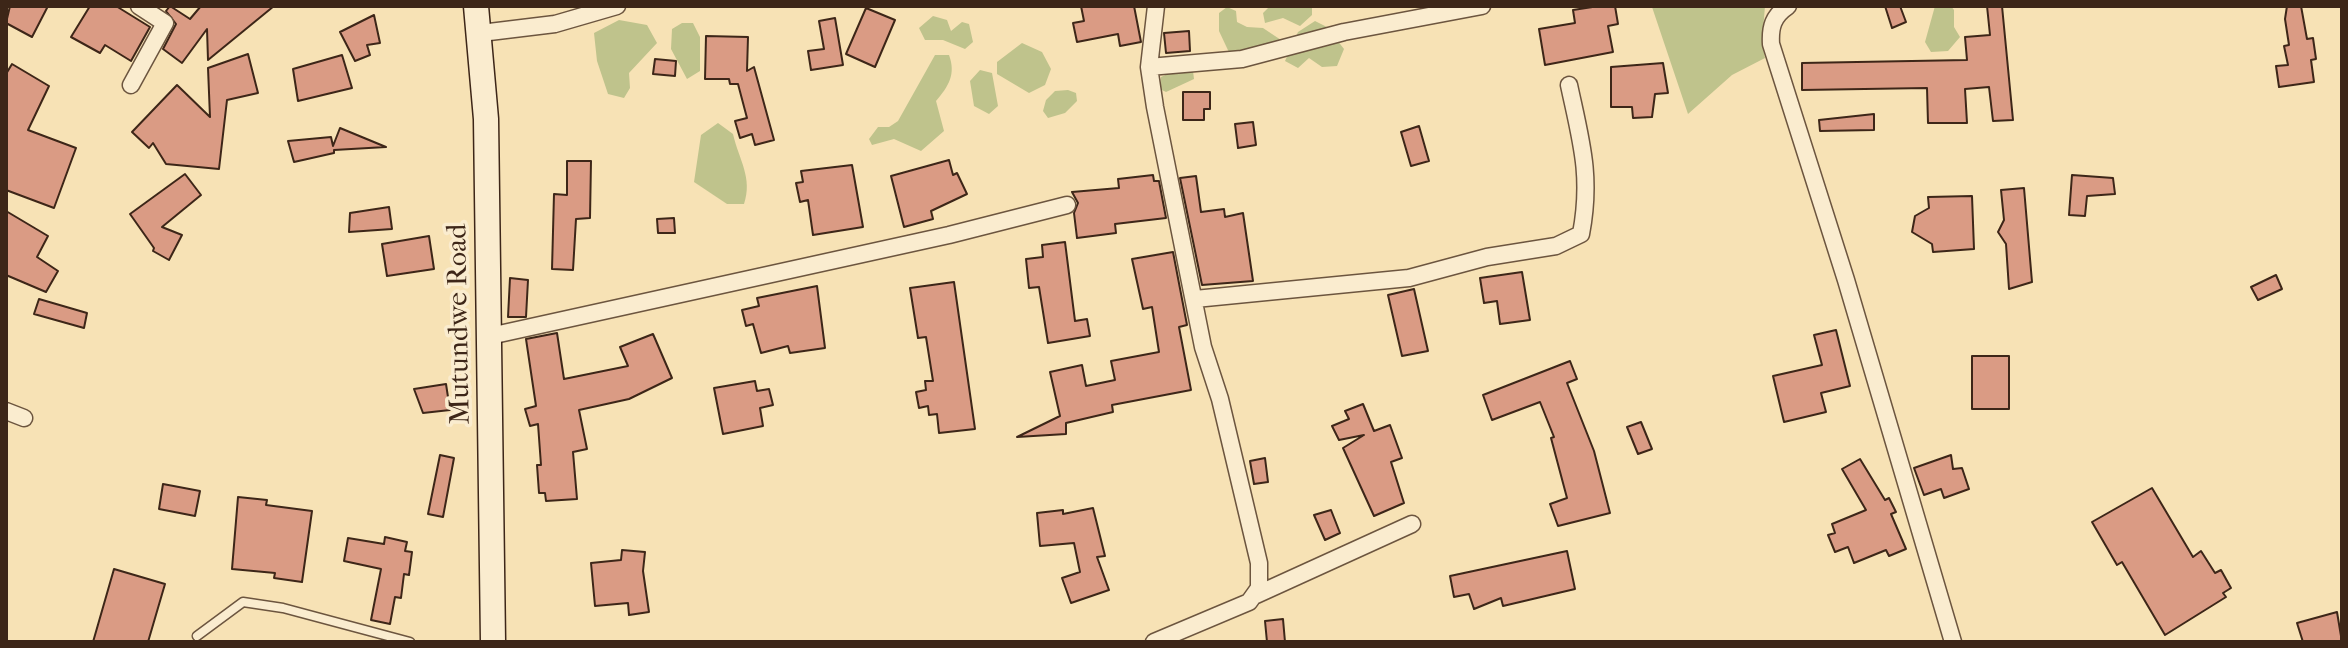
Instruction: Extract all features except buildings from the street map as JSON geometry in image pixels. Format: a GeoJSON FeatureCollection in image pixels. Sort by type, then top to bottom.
{"type":"FeatureCollection","features":[{"type":"Feature","properties":{"kind":"main road","name":"Mutundwe Road"},"geometry":{"type":"LineString","coordinates":[[476,6],[481,33],[490,336],[493,642]]}},
{"type":"Feature","properties":{"kind":"street"},"geometry":{"type":"LineString","coordinates":[[131,85],[165,23],[139,6]]}},
{"type":"Feature","properties":{"kind":"street"},"geometry":{"type":"LineString","coordinates":[[481,33],[555,24],[617,6]]}},
{"type":"Feature","properties":{"kind":"street"},"geometry":{"type":"LineString","coordinates":[[1156,6],[1149,67],[1203,347],[1220,399],[1259,563],[1256,595]]}},
{"type":"Feature","properties":{"kind":"street"},"geometry":{"type":"LineString","coordinates":[[1149,67],[1242,59],[1344,32],[1482,6]]}},
{"type":"Feature","properties":{"kind":"street"},"geometry":{"type":"LineString","coordinates":[[1788,6],[1779,12],[1770,28],[1771,44],[1846,280],[1953,642]]}},
{"type":"Feature","properties":{"kind":"street"},"geometry":{"type":"LineString","coordinates":[[1195,299],[1409,278],[1487,257],[1556,246],[1581,234],[1588,197],[1586,165],[1569,85]]}},
{"type":"Feature","properties":{"kind":"street"},"geometry":{"type":"LineString","coordinates":[[490,336],[949,235],[1067,205]]}},
{"type":"Feature","properties":{"kind":"street"},"geometry":{"type":"LineString","coordinates":[[6,411],[24,418]]}},
{"type":"Feature","properties":{"kind":"street"},"geometry":{"type":"LineString","coordinates":[[1154,642],[1249,602],[1256,595],[1412,524]]}},
{"type":"Feature","properties":{"kind":"lane"},"geometry":{"type":"LineString","coordinates":[[197,636],[243,602],[283,608],[410,642]]}},
{"type":"Feature","properties":{"kind":"green space"},"geometry":{"type":"Polygon","coordinates":[[[1270,6],[1312,6],[1312,15],[1300,26],[1283,18],[1265,23],[1263,13],[1270,6]]]}},
{"type":"Feature","properties":{"kind":"green space"},"geometry":{"type":"Polygon","coordinates":[[[1765,6],[1762,43],[1765,58],[1732,75],[1688,114],[1652,7],[1765,6]]]}},
{"type":"Feature","properties":{"kind":"green space"},"geometry":{"type":"Polygon","coordinates":[[[1935,6],[1951,6],[1954,10],[1954,27],[1960,37],[1948,51],[1931,52],[1925,42],[1935,6]]]}},
{"type":"Feature","properties":{"kind":"green space"},"geometry":{"type":"Polygon","coordinates":[[[1227,7],[1236,11],[1237,22],[1247,27],[1263,28],[1281,40],[1282,56],[1274,59],[1267,47],[1263,60],[1256,65],[1234,63],[1219,31],[1219,13],[1227,7]]]}},
{"type":"Feature","properties":{"kind":"green space"},"geometry":{"type":"Polygon","coordinates":[[[933,16],[947,20],[951,31],[962,22],[969,24],[973,42],[965,49],[943,40],[925,40],[919,28],[933,16]]]}},
{"type":"Feature","properties":{"kind":"green space"},"geometry":{"type":"Polygon","coordinates":[[[619,20],[647,25],[657,43],[629,73],[630,88],[624,98],[608,94],[597,61],[594,33],[619,20]]]}},
{"type":"Feature","properties":{"kind":"green space"},"geometry":{"type":"Polygon","coordinates":[[[1315,21],[1327,27],[1344,49],[1337,66],[1322,67],[1309,58],[1298,68],[1285,61],[1298,32],[1315,21]]]}},
{"type":"Feature","properties":{"kind":"green space"},"geometry":{"type":"Polygon","coordinates":[[[682,23],[693,23],[700,37],[700,71],[687,79],[671,49],[672,29],[682,23]]]}},
{"type":"Feature","properties":{"kind":"green space"},"geometry":{"type":"Polygon","coordinates":[[[1022,43],[1042,52],[1051,69],[1045,85],[1029,93],[997,74],[997,62],[1022,43]]]}},
{"type":"Feature","properties":{"kind":"green space"},"geometry":{"type":"Polygon","coordinates":[[[935,55],[949,55],[952,68],[948,85],[936,101],[944,131],[921,151],[894,139],[872,145],[869,139],[878,127],[889,127],[898,121],[935,55]]]}},
{"type":"Feature","properties":{"kind":"green space"},"geometry":{"type":"Polygon","coordinates":[[[980,70],[992,73],[998,106],[989,114],[974,106],[970,81],[980,70]]]}},
{"type":"Feature","properties":{"kind":"green space"},"geometry":{"type":"Polygon","coordinates":[[[1193,71],[1194,79],[1166,92],[1160,89],[1161,77],[1172,72],[1193,71]]]}},
{"type":"Feature","properties":{"kind":"green space"},"geometry":{"type":"Polygon","coordinates":[[[1055,91],[1076,93],[1077,101],[1065,113],[1048,118],[1043,111],[1046,100],[1055,91]]]}},
{"type":"Feature","properties":{"kind":"green space"},"geometry":{"type":"Polygon","coordinates":[[[718,123],[733,134],[746,177],[744,204],[727,204],[694,182],[701,135],[718,123]]]}}]}
